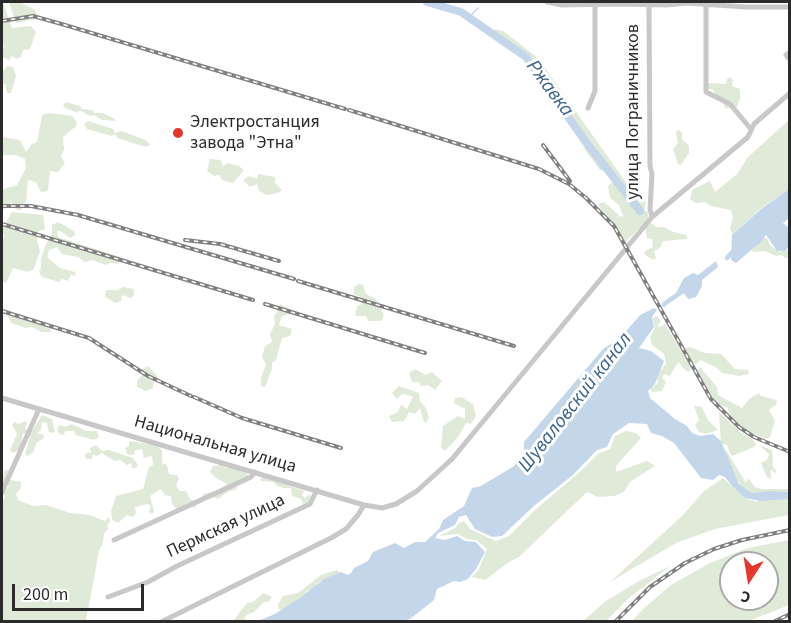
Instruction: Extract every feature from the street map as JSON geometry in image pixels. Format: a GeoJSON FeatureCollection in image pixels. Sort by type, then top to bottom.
{"type":"FeatureCollection","features":[{"type":"Feature","properties":{"kind":"street"},"geometry":{"type":"LineString","coordinates":[[547,2],[562,5],[706,3],[746,7],[789,7]]}},
{"type":"Feature","properties":{"kind":"street"},"geometry":{"type":"LineString","coordinates":[[706,3],[706,93],[730,105],[750,128]]}},
{"type":"Feature","properties":{"kind":"street"},"geometry":{"type":"LineString","coordinates":[[588,108],[595,91],[595,5]]}},
{"type":"Feature","properties":{"kind":"street","name":"улица Пограничников"},"geometry":{"type":"LineString","coordinates":[[649,5],[650,166],[652,174],[650,208],[652,217]]}},
{"type":"Feature","properties":{"kind":"street"},"geometry":{"type":"LineString","coordinates":[[789,52],[786,55],[789,60]]}},
{"type":"Feature","properties":{"kind":"street"},"geometry":{"type":"LineString","coordinates":[[652,217],[748,137],[750,128],[789,93]]}},
{"type":"Feature","properties":{"kind":"street","name":"Национальная улица"},"geometry":{"type":"LineString","coordinates":[[2,398],[364,505],[382,508],[396,504],[417,491],[452,459],[652,217]]}},
{"type":"Feature","properties":{"kind":"street"},"geometry":{"type":"LineString","coordinates":[[2,492],[39,409]]}},
{"type":"Feature","properties":{"kind":"street"},"geometry":{"type":"LineString","coordinates":[[114,540],[251,477],[255,472]]}},
{"type":"Feature","properties":{"kind":"street","name":"Пермская улица"},"geometry":{"type":"LineString","coordinates":[[108,597],[148,582],[177,566],[310,504],[317,490]]}},
{"type":"Feature","properties":{"kind":"street"},"geometry":{"type":"LineString","coordinates":[[161,621],[332,538],[346,529],[364,505]]}},
{"type":"Feature","properties":{"kind":"green space"},"geometry":{"type":"Polygon","coordinates":[[[2,2],[12,28],[31,26],[36,32],[30,49],[23,50],[21,57],[17,59],[11,56],[10,60],[2,57],[2,47],[5,48],[2,45],[2,2]]]}},
{"type":"Feature","properties":{"kind":"green space"},"geometry":{"type":"Polygon","coordinates":[[[9,2],[20,2],[35,10],[36,19],[16,23],[9,2]]]}},
{"type":"Feature","properties":{"kind":"green space"},"geometry":{"type":"Polygon","coordinates":[[[494,29],[503,31],[538,58],[632,191],[646,202],[645,209],[641,210],[647,211],[649,219],[625,242],[613,222],[598,204],[604,202],[621,217],[623,216],[619,205],[610,198],[608,187],[611,182],[617,185],[635,210],[640,210],[635,208],[609,171],[600,170],[585,150],[582,137],[529,57],[498,37],[494,29]]]}},
{"type":"Feature","properties":{"kind":"green space"},"geometry":{"type":"Polygon","coordinates":[[[7,66],[13,67],[16,76],[11,93],[7,93],[5,84],[2,83],[2,72],[7,66]]]}},
{"type":"Feature","properties":{"kind":"green space"},"geometry":{"type":"Polygon","coordinates":[[[730,77],[733,80],[732,86],[740,89],[740,99],[737,107],[732,106],[727,109],[724,107],[723,100],[717,97],[713,90],[706,88],[708,83],[726,84],[730,77]]]}},
{"type":"Feature","properties":{"kind":"green space"},"geometry":{"type":"Polygon","coordinates":[[[66,102],[80,106],[82,109],[92,110],[94,113],[103,113],[115,121],[102,120],[81,111],[75,112],[65,108],[63,105],[66,102]]]}},
{"type":"Feature","properties":{"kind":"green space"},"geometry":{"type":"Polygon","coordinates":[[[50,113],[72,116],[77,122],[76,126],[63,137],[64,149],[61,157],[65,163],[58,172],[50,171],[48,191],[41,192],[36,182],[28,180],[26,201],[21,210],[17,210],[11,202],[2,211],[2,187],[4,189],[17,185],[26,168],[25,159],[16,155],[2,154],[2,137],[20,140],[26,152],[32,144],[37,142],[42,115],[50,113]]]}},
{"type":"Feature","properties":{"kind":"green space"},"geometry":{"type":"Polygon","coordinates":[[[88,121],[113,129],[115,133],[121,131],[146,140],[150,145],[146,147],[117,138],[115,134],[112,136],[87,129],[84,124],[88,121]]]}},
{"type":"Feature","properties":{"kind":"green space"},"geometry":{"type":"Polygon","coordinates":[[[788,121],[789,189],[760,209],[732,235],[731,210],[711,206],[705,202],[696,203],[690,199],[692,190],[710,181],[715,192],[737,174],[748,157],[788,121]]]}},
{"type":"Feature","properties":{"kind":"green space"},"geometry":{"type":"Polygon","coordinates":[[[679,130],[682,133],[682,139],[689,146],[689,153],[681,165],[678,164],[673,149],[678,143],[676,132],[679,130]]]}},
{"type":"Feature","properties":{"kind":"green space"},"geometry":{"type":"Polygon","coordinates":[[[210,159],[221,160],[223,167],[227,163],[244,170],[233,183],[222,180],[219,175],[214,176],[207,171],[210,159]]]}},
{"type":"Feature","properties":{"kind":"green space"},"geometry":{"type":"Polygon","coordinates":[[[258,174],[275,177],[275,183],[282,190],[267,195],[259,191],[257,184],[250,187],[243,180],[249,176],[257,179],[258,174]]]}},
{"type":"Feature","properties":{"kind":"green space"},"geometry":{"type":"Polygon","coordinates":[[[12,212],[43,215],[45,229],[39,231],[37,241],[40,251],[34,269],[28,272],[13,268],[6,283],[2,282],[4,237],[2,229],[12,212]]]}},
{"type":"Feature","properties":{"kind":"green space"},"geometry":{"type":"Polygon","coordinates":[[[58,222],[74,231],[75,235],[70,238],[57,231],[58,237],[120,257],[119,264],[106,265],[92,260],[85,262],[78,257],[62,254],[57,247],[49,250],[47,257],[60,268],[75,272],[76,276],[71,275],[68,281],[62,279],[59,282],[42,277],[39,272],[41,258],[52,234],[52,225],[58,222]]]}},
{"type":"Feature","properties":{"kind":"green space"},"geometry":{"type":"Polygon","coordinates":[[[651,223],[656,227],[664,227],[687,235],[687,239],[663,241],[660,248],[654,251],[656,258],[653,260],[644,254],[653,247],[652,239],[647,238],[645,227],[651,223]]]}},
{"type":"Feature","properties":{"kind":"green space"},"geometry":{"type":"Polygon","coordinates":[[[762,238],[767,238],[770,245],[779,252],[789,250],[789,257],[776,256],[765,251],[753,252],[751,247],[762,238]]]}},
{"type":"Feature","properties":{"kind":"green space"},"geometry":{"type":"Polygon","coordinates":[[[359,284],[363,285],[366,294],[376,299],[384,315],[381,321],[369,321],[366,316],[355,316],[357,306],[362,304],[359,296],[354,295],[354,287],[359,284]]]}},
{"type":"Feature","properties":{"kind":"green space"},"geometry":{"type":"Polygon","coordinates":[[[123,287],[134,289],[134,295],[131,298],[122,295],[121,301],[116,303],[105,297],[106,290],[117,290],[123,287]]]}},
{"type":"Feature","properties":{"kind":"green space"},"geometry":{"type":"Polygon","coordinates":[[[280,304],[292,310],[291,314],[282,316],[279,325],[292,329],[290,336],[282,338],[265,387],[261,386],[266,364],[262,357],[265,346],[272,342],[270,334],[280,304]]]}},
{"type":"Feature","properties":{"kind":"green space"},"geometry":{"type":"Polygon","coordinates":[[[16,313],[33,322],[50,326],[51,332],[42,332],[32,327],[25,328],[11,323],[8,316],[16,313]]]}},
{"type":"Feature","properties":{"kind":"green space"},"geometry":{"type":"Polygon","coordinates":[[[657,316],[661,321],[658,326],[665,324],[691,367],[690,372],[678,362],[670,376],[664,374],[662,378],[666,382],[662,391],[652,392],[650,389],[657,384],[658,375],[666,363],[664,354],[652,345],[650,337],[655,328],[653,318],[657,316]]]}},
{"type":"Feature","properties":{"kind":"green space"},"geometry":{"type":"Polygon","coordinates":[[[690,347],[705,353],[721,354],[735,369],[748,370],[749,374],[739,376],[722,373],[701,360],[696,364],[692,363],[685,348],[690,347]]]}},
{"type":"Feature","properties":{"kind":"green space"},"geometry":{"type":"Polygon","coordinates":[[[148,366],[159,378],[153,383],[153,388],[146,391],[137,387],[137,381],[142,375],[142,369],[148,366]]]}},
{"type":"Feature","properties":{"kind":"green space"},"geometry":{"type":"Polygon","coordinates":[[[700,367],[717,387],[718,395],[742,408],[749,399],[759,393],[761,396],[777,400],[776,405],[769,410],[775,421],[770,437],[766,439],[747,431],[732,418],[727,407],[717,404],[697,370],[700,367]]]}},
{"type":"Feature","properties":{"kind":"green space"},"geometry":{"type":"Polygon","coordinates":[[[415,369],[426,375],[432,372],[442,381],[435,390],[428,385],[421,386],[419,382],[412,382],[409,373],[415,369]]]}},
{"type":"Feature","properties":{"kind":"green space"},"geometry":{"type":"Polygon","coordinates":[[[399,386],[419,393],[420,401],[426,408],[429,418],[426,423],[420,408],[415,414],[409,412],[404,421],[392,422],[389,416],[398,412],[401,405],[407,409],[413,396],[402,394],[397,399],[392,393],[399,386]]]}},
{"type":"Feature","properties":{"kind":"green space"},"geometry":{"type":"Polygon","coordinates":[[[461,397],[473,404],[476,416],[471,424],[466,423],[458,437],[445,451],[441,448],[443,426],[458,416],[465,419],[465,409],[454,403],[455,398],[461,397]]]}},
{"type":"Feature","properties":{"kind":"green space"},"geometry":{"type":"Polygon","coordinates":[[[694,406],[702,407],[708,420],[718,430],[706,434],[699,432],[695,425],[699,420],[694,406]]]}},
{"type":"Feature","properties":{"kind":"green space"},"geometry":{"type":"Polygon","coordinates":[[[719,412],[740,432],[752,439],[756,444],[754,447],[732,456],[730,454],[727,445],[721,444],[719,412]]]}},
{"type":"Feature","properties":{"kind":"green space"},"geometry":{"type":"Polygon","coordinates":[[[42,415],[52,419],[55,432],[50,433],[47,423],[42,422],[41,430],[37,433],[44,435],[44,438],[36,443],[34,451],[28,456],[25,454],[30,437],[23,433],[20,449],[13,453],[10,450],[17,434],[12,425],[14,422],[19,424],[25,421],[27,423],[25,429],[32,431],[42,415]]]}},
{"type":"Feature","properties":{"kind":"green space"},"geometry":{"type":"Polygon","coordinates":[[[72,424],[86,431],[97,431],[99,437],[94,440],[76,435],[74,431],[65,431],[64,435],[59,434],[57,428],[60,425],[65,427],[72,424]]]}},
{"type":"Feature","properties":{"kind":"green space"},"geometry":{"type":"Polygon","coordinates":[[[626,431],[636,433],[641,438],[616,466],[616,472],[647,461],[655,466],[630,482],[624,492],[614,496],[598,497],[587,492],[519,557],[485,580],[472,577],[479,569],[487,549],[476,540],[467,539],[458,534],[439,536],[464,521],[470,529],[496,541],[509,536],[598,454],[610,449],[615,436],[626,431]]]}},
{"type":"Feature","properties":{"kind":"green space"},"geometry":{"type":"Polygon","coordinates":[[[129,441],[155,445],[162,450],[162,463],[167,465],[169,474],[177,475],[179,479],[176,485],[179,491],[186,491],[197,505],[194,508],[187,503],[179,512],[172,504],[171,496],[165,495],[161,489],[150,496],[154,512],[151,514],[149,511],[151,506],[147,504],[135,507],[136,513],[133,517],[127,515],[118,523],[112,520],[111,511],[116,496],[143,489],[149,467],[153,465],[152,456],[144,458],[142,449],[134,451],[135,454],[127,454],[125,448],[129,446],[129,441]]]}},
{"type":"Feature","properties":{"kind":"green space"},"geometry":{"type":"Polygon","coordinates":[[[96,445],[102,451],[109,450],[133,458],[138,465],[132,468],[131,463],[127,465],[120,460],[114,461],[102,453],[96,456],[93,454],[92,459],[86,459],[85,454],[91,452],[90,448],[96,445]]]}},
{"type":"Feature","properties":{"kind":"green space"},"geometry":{"type":"Polygon","coordinates":[[[759,445],[772,450],[773,467],[776,470],[775,474],[771,469],[771,479],[767,477],[761,463],[767,460],[769,454],[759,445]]]}},
{"type":"Feature","properties":{"kind":"green space"},"geometry":{"type":"Polygon","coordinates":[[[726,450],[746,483],[748,478],[755,487],[762,489],[789,489],[789,515],[715,529],[676,543],[610,582],[683,515],[704,491],[723,478],[745,498],[757,502],[758,499],[744,491],[724,457],[726,450]]]}},
{"type":"Feature","properties":{"kind":"green space"},"geometry":{"type":"Polygon","coordinates":[[[222,465],[247,473],[248,476],[237,486],[236,490],[229,491],[218,499],[213,497],[205,500],[202,497],[203,494],[220,490],[227,484],[210,472],[213,466],[222,465]]]}},
{"type":"Feature","properties":{"kind":"green space"},"geometry":{"type":"Polygon","coordinates":[[[8,470],[10,480],[21,482],[21,488],[16,494],[18,500],[33,506],[46,505],[105,521],[109,517],[108,529],[104,533],[99,551],[86,621],[2,621],[2,502],[5,496],[2,494],[9,486],[2,482],[4,471],[8,470]]]}},
{"type":"Feature","properties":{"kind":"green space"},"geometry":{"type":"Polygon","coordinates":[[[264,477],[304,491],[302,495],[305,498],[308,495],[312,496],[310,501],[303,504],[301,499],[292,496],[291,488],[283,488],[274,482],[261,481],[260,479],[264,477]]]}},
{"type":"Feature","properties":{"kind":"green space"},"geometry":{"type":"Polygon","coordinates":[[[789,540],[789,605],[779,609],[779,551],[740,551],[789,540]]]}},
{"type":"Feature","properties":{"kind":"green space"},"geometry":{"type":"Polygon","coordinates":[[[719,559],[719,611],[774,611],[749,621],[632,621],[671,585],[719,559]]]}},
{"type":"Feature","properties":{"kind":"green space"},"geometry":{"type":"Polygon","coordinates":[[[670,566],[629,598],[606,621],[583,621],[606,601],[670,566]]]}},
{"type":"Feature","properties":{"kind":"green space"},"geometry":{"type":"Polygon","coordinates":[[[337,570],[338,574],[319,582],[313,589],[307,591],[303,598],[283,610],[279,609],[278,605],[283,596],[298,593],[321,575],[337,570]]]}},
{"type":"Feature","properties":{"kind":"green space"},"geometry":{"type":"Polygon","coordinates":[[[263,593],[272,597],[268,602],[264,602],[254,612],[246,615],[244,621],[233,621],[247,603],[253,602],[263,593]]]}},
{"type":"Feature","properties":{"kind":"water"},"geometry":{"type":"Polygon","coordinates":[[[789,189],[789,218],[783,223],[789,228],[789,247],[785,251],[777,251],[766,235],[736,263],[731,260],[732,235],[761,209],[789,189]]]}},
{"type":"Feature","properties":{"kind":"water"},"geometry":{"type":"Polygon","coordinates":[[[716,261],[718,267],[702,280],[702,286],[696,297],[688,299],[684,293],[664,307],[661,306],[676,293],[684,278],[693,273],[698,275],[716,261]]]}},
{"type":"Feature","properties":{"kind":"water"},"geometry":{"type":"Polygon","coordinates":[[[654,308],[657,310],[652,317],[654,327],[639,348],[651,351],[664,361],[655,384],[648,391],[650,398],[687,426],[692,433],[700,436],[713,434],[721,441],[739,484],[751,493],[789,492],[789,499],[761,501],[745,498],[725,477],[719,475],[713,480],[701,478],[674,443],[651,433],[647,424],[629,423],[613,434],[607,447],[597,450],[573,475],[535,505],[502,536],[492,537],[475,529],[466,515],[459,517],[455,525],[438,533],[435,538],[445,540],[457,536],[465,541],[476,542],[485,552],[468,579],[460,582],[454,581],[437,589],[434,600],[410,619],[397,622],[258,621],[275,614],[324,579],[341,572],[348,575],[354,568],[368,561],[373,552],[395,543],[404,548],[415,542],[425,542],[439,529],[443,520],[464,506],[472,488],[481,486],[514,466],[524,453],[524,442],[603,349],[621,337],[640,315],[654,308]]]}},
{"type":"Feature","properties":{"kind":"waterway","name":"Ржавка"},"geometry":{"type":"LineString","coordinates":[[427,2],[461,12],[526,57],[585,141],[640,211]]}},
{"type":"Feature","properties":{"kind":"waterway"},"geometry":{"type":"LineString","coordinates":[[469,17],[478,8]]}},
{"type":"Feature","properties":{"kind":"waterway","name":"Шуваловский канал"},"geometry":{"type":"LineString","coordinates":[[727,258],[734,250]]}},
{"type":"Feature","properties":{"kind":"railway"},"geometry":{"type":"LineString","coordinates":[[2,21],[33,16],[345,109]]}},
{"type":"Feature","properties":{"kind":"railway"},"geometry":{"type":"LineString","coordinates":[[349,110],[539,169],[569,184],[614,226],[711,399],[739,427],[754,437],[790,452]]}},
{"type":"Feature","properties":{"kind":"railway"},"geometry":{"type":"LineString","coordinates":[[543,145],[570,181]]}},
{"type":"Feature","properties":{"kind":"railway"},"geometry":{"type":"LineString","coordinates":[[2,206],[31,206],[78,215],[294,279]]}},
{"type":"Feature","properties":{"kind":"railway"},"geometry":{"type":"LineString","coordinates":[[2,224],[253,300]]}},
{"type":"Feature","properties":{"kind":"railway"},"geometry":{"type":"LineString","coordinates":[[185,240],[220,244],[279,261]]}},
{"type":"Feature","properties":{"kind":"railway"},"geometry":{"type":"LineString","coordinates":[[298,281],[514,346]]}},
{"type":"Feature","properties":{"kind":"railway"},"geometry":{"type":"LineString","coordinates":[[265,304],[425,353]]}},
{"type":"Feature","properties":{"kind":"railway"},"geometry":{"type":"LineString","coordinates":[[2,311],[89,338],[148,376],[191,396]]}},
{"type":"Feature","properties":{"kind":"railway"},"geometry":{"type":"LineString","coordinates":[[194,397],[242,418],[341,448]]}},
{"type":"Feature","properties":{"kind":"railway"},"geometry":{"type":"LineString","coordinates":[[615,622],[650,587],[685,563],[714,549],[742,540],[790,530]]}},
{"type":"Feature","properties":{"kind":"railway"},"geometry":{"type":"LineString","coordinates":[[773,622],[790,614]]}},
{"type":"Feature","properties":{"kind":"place","name":"Электростанция завода \"Этна\""},"geometry":{"type":"Point","coordinates":[178,133]}}]}
